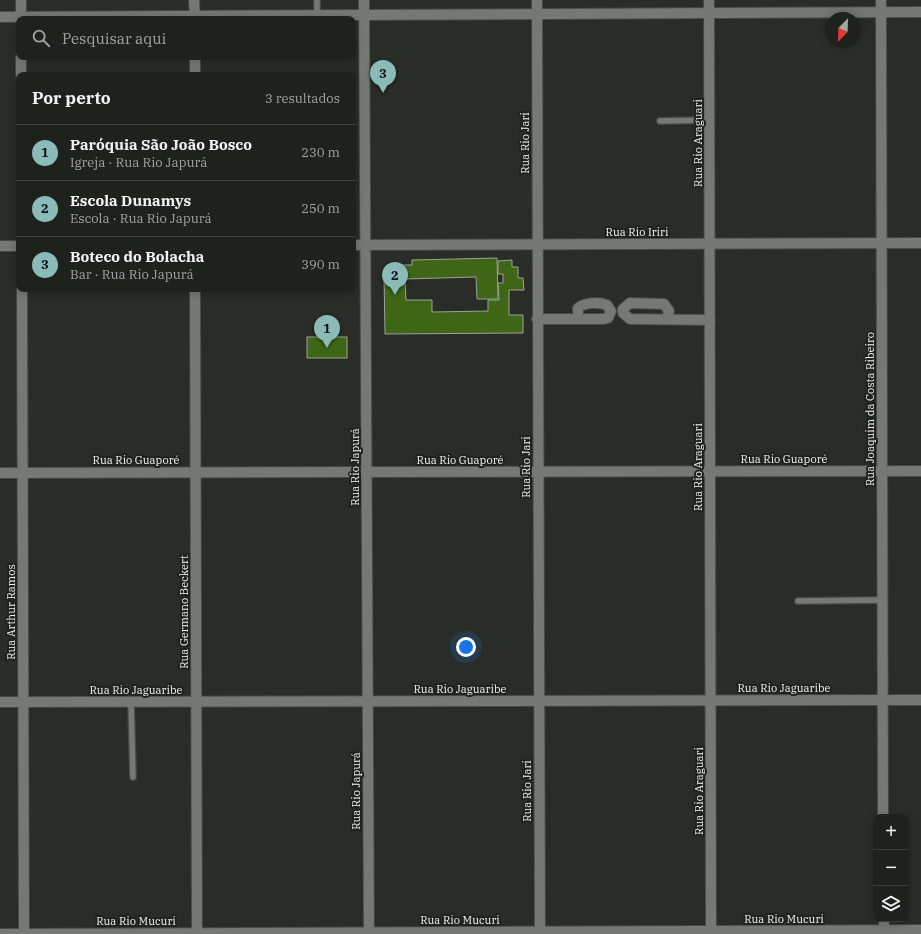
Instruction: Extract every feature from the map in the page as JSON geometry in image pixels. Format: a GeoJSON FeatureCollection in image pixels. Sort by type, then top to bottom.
{"type":"FeatureCollection","features":[{"type":"Feature","properties":{"kind":"street"},"geometry":{"type":"LineString","coordinates":[[21,0],[21,16]]}},
{"type":"Feature","properties":{"kind":"street"},"geometry":{"type":"LineString","coordinates":[[194,0],[194,16]]}},
{"type":"Feature","properties":{"kind":"street","name":"Rua Rio Japurá"},"geometry":{"type":"LineString","coordinates":[[364,0],[369,933]]}},
{"type":"Feature","properties":{"kind":"street","name":"Rua Rio Jari"},"geometry":{"type":"LineString","coordinates":[[537,0],[540,933]]}},
{"type":"Feature","properties":{"kind":"street","name":"Rua Rio Araguari"},"geometry":{"type":"LineString","coordinates":[[709,0],[711,932]]}},
{"type":"Feature","properties":{"kind":"street","name":"Rua Joaquim da Costa Ribeiro"},"geometry":{"type":"LineString","coordinates":[[881,0],[883,814]]}},
{"type":"Feature","properties":{"kind":"street"},"geometry":{"type":"LineString","coordinates":[[256,16],[921,12]]}},
{"type":"Feature","properties":{"kind":"street"},"geometry":{"type":"LineString","coordinates":[[0,17],[16,18]]}},
{"type":"Feature","properties":{"kind":"street"},"geometry":{"type":"LineString","coordinates":[[21,60],[21,72]]}},
{"type":"Feature","properties":{"kind":"street"},"geometry":{"type":"LineString","coordinates":[[195,60],[195,72]]}},
{"type":"Feature","properties":{"kind":"street","name":"Rua Rio Iriri"},"geometry":{"type":"LineString","coordinates":[[356,245],[921,243]]}},
{"type":"Feature","properties":{"kind":"street"},"geometry":{"type":"LineString","coordinates":[[0,246],[16,246]]}},
{"type":"Feature","properties":{"kind":"street","name":"Rua Arthur Ramos"},"geometry":{"type":"LineString","coordinates":[[22,292],[24,934]]}},
{"type":"Feature","properties":{"kind":"street","name":"Rua Germano Beckert"},"geometry":{"type":"LineString","coordinates":[[195,292],[197,934]]}},
{"type":"Feature","properties":{"kind":"street"},"geometry":{"type":"LineString","coordinates":[[537,319],[578,319]]}},
{"type":"Feature","properties":{"kind":"street"},"geometry":{"type":"LineString","coordinates":[[667,320],[710,320]]}},
{"type":"Feature","properties":{"kind":"street","name":"Rua Rio Guaporé"},"geometry":{"type":"LineString","coordinates":[[0,473],[921,471]]}},
{"type":"Feature","properties":{"kind":"street","name":"Rua Rio Jaguaribe"},"geometry":{"type":"LineString","coordinates":[[0,702],[921,700]]}},
{"type":"Feature","properties":{"kind":"street","name":"Rua Rio Mucuri"},"geometry":{"type":"LineString","coordinates":[[0,934],[884,932],[921,930]]}},
{"type":"Feature","properties":{"kind":"lane"},"geometry":{"type":"LineString","coordinates":[[317,0],[318,15]]}},
{"type":"Feature","properties":{"kind":"lane"},"geometry":{"type":"LineString","coordinates":[[660,121],[709,120]]}},
{"type":"Feature","properties":{"kind":"lane"},"geometry":{"type":"LineString","coordinates":[[798,601],[882,600]]}},
{"type":"Feature","properties":{"kind":"lane"},"geometry":{"type":"LineString","coordinates":[[131,702],[133,777]]}},
{"type":"Feature","properties":{"kind":"building"},"geometry":{"type":"Polygon","coordinates":[[[497,258],[498,299],[477,299],[476,277],[405,279],[406,300],[432,300],[432,312],[488,311],[488,300],[499,300],[498,283],[503,283],[503,274],[498,274],[498,261],[512,260],[512,267],[518,267],[518,278],[523,278],[524,290],[509,290],[509,315],[523,315],[523,333],[385,334],[384,276],[388,276],[387,265],[412,265],[412,260],[497,258]]]}},
{"type":"Feature","properties":{"kind":"building"},"geometry":{"type":"Polygon","coordinates":[[[307,337],[347,337],[347,358],[307,358],[307,337]]]}},
{"type":"Feature","properties":{"kind":"place","name":"Boteco do Bolacha"},"geometry":{"type":"Point","coordinates":[383,93]}},
{"type":"Feature","properties":{"kind":"place","name":"Escola Dunamys"},"geometry":{"type":"Point","coordinates":[395,295]}},
{"type":"Feature","properties":{"kind":"place","name":"Paróquia São João Bosco"},"geometry":{"type":"Point","coordinates":[327,348]}}]}
